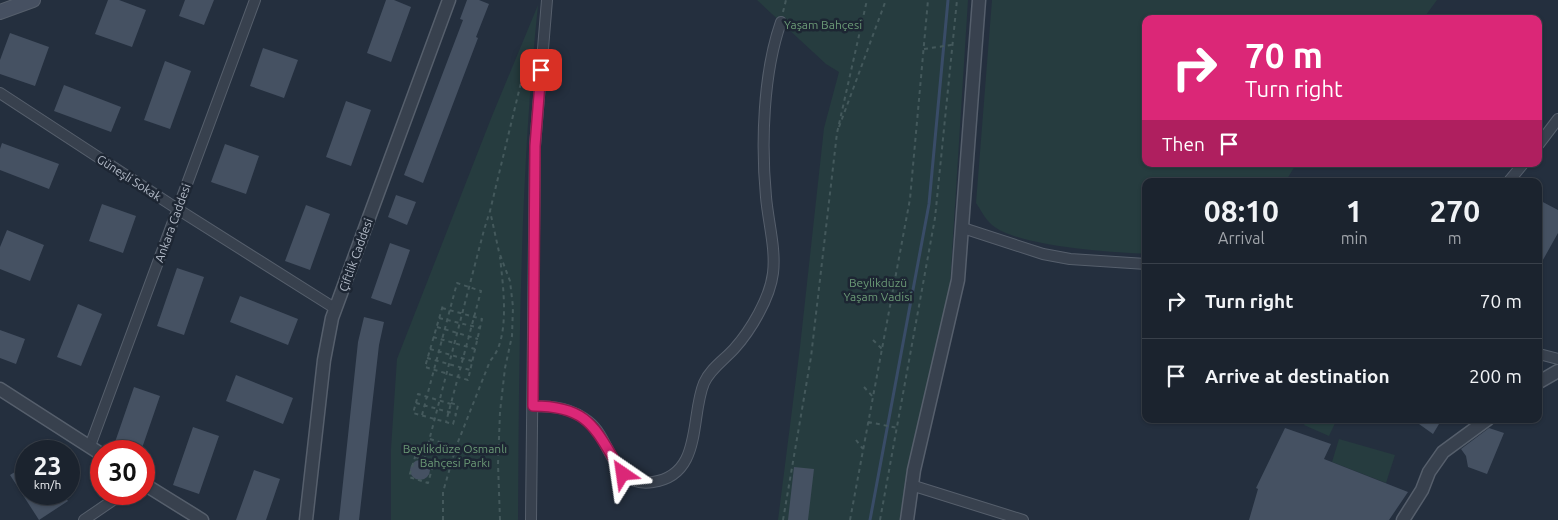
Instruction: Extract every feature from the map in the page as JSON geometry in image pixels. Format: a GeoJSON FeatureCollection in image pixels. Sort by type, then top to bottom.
{"type":"FeatureCollection","features":[{"type":"Feature","properties":{"kind":"main road"},"geometry":{"type":"LineString","coordinates":[[0,12],[33,0]]}},
{"type":"Feature","properties":{"kind":"street","name":"Ankara Caddesi"},"geometry":{"type":"LineString","coordinates":[[92,440],[179,210],[255,0]]}},
{"type":"Feature","properties":{"kind":"street","name":"Çiftlik Caddesi"},"geometry":{"type":"LineString","coordinates":[[306,520],[324,360],[336,308],[449,0]]}},
{"type":"Feature","properties":{"kind":"street"},"geometry":{"type":"LineString","coordinates":[[531,520],[535,146],[547,0]]}},
{"type":"Feature","properties":{"kind":"street"},"geometry":{"type":"LineString","coordinates":[[907,520],[911,485],[958,280],[979,0]]}},
{"type":"Feature","properties":{"kind":"street"},"geometry":{"type":"LineString","coordinates":[[533,406],[556,406],[574,412],[591,423],[623,474],[636,481],[653,482],[665,478],[684,463],[695,434],[696,411],[704,382],[711,371],[735,348],[757,315],[773,273],[765,183],[764,139],[772,48],[781,22]]}},
{"type":"Feature","properties":{"kind":"street","name":"Güneşli Sokak"},"geometry":{"type":"LineString","coordinates":[[0,93],[179,210],[336,308]]}},
{"type":"Feature","properties":{"kind":"street"},"geometry":{"type":"LineString","coordinates":[[1542,140],[1558,119]]}},
{"type":"Feature","properties":{"kind":"street"},"geometry":{"type":"LineString","coordinates":[[1511,178],[1521,167]]}},
{"type":"Feature","properties":{"kind":"street"},"geometry":{"type":"LineString","coordinates":[[963,228],[1043,254],[1070,259],[1142,264]]}},
{"type":"Feature","properties":{"kind":"street"},"geometry":{"type":"LineString","coordinates":[[1542,355],[1558,359]]}},
{"type":"Feature","properties":{"kind":"street"},"geometry":{"type":"LineString","coordinates":[[1542,380],[1558,371]]}},
{"type":"Feature","properties":{"kind":"street"},"geometry":{"type":"LineString","coordinates":[[0,388],[90,446]]}},
{"type":"Feature","properties":{"kind":"street"},"geometry":{"type":"LineString","coordinates":[[1403,520],[1422,490],[1429,472],[1444,452],[1483,423]]}},
{"type":"Feature","properties":{"kind":"street"},"geometry":{"type":"LineString","coordinates":[[911,485],[1023,520]]}},
{"type":"Feature","properties":{"kind":"street"},"geometry":{"type":"LineString","coordinates":[[155,491],[202,520]]}},
{"type":"Feature","properties":{"kind":"street"},"geometry":{"type":"LineString","coordinates":[[84,520],[106,505]]}},
{"type":"Feature","properties":{"kind":"path"},"geometry":{"type":"LineString","coordinates":[[783,520],[811,357],[837,133],[868,0]]}},
{"type":"Feature","properties":{"kind":"path"},"geometry":{"type":"LineString","coordinates":[[837,133],[886,0]]}},
{"type":"Feature","properties":{"kind":"path"},"geometry":{"type":"LineString","coordinates":[[850,520],[910,199],[928,0]]}},
{"type":"Feature","properties":{"kind":"path"},"geometry":{"type":"LineString","coordinates":[[880,520],[936,218],[957,0]]}},
{"type":"Feature","properties":{"kind":"path"},"geometry":{"type":"LineString","coordinates":[[924,49],[952,45],[952,58]]}},
{"type":"Feature","properties":{"kind":"path"},"geometry":{"type":"LineString","coordinates":[[424,460],[490,211],[525,66],[533,54]]}},
{"type":"Feature","properties":{"kind":"path"},"geometry":{"type":"LineString","coordinates":[[442,520],[443,492],[456,447],[490,361],[497,354],[504,316],[499,252],[490,211]]}},
{"type":"Feature","properties":{"kind":"path"},"geometry":{"type":"LineString","coordinates":[[499,252],[510,281],[513,307],[512,336],[505,368],[500,412],[498,464],[500,520]]}},
{"type":"Feature","properties":{"kind":"path"},"geometry":{"type":"LineString","coordinates":[[422,415],[457,283],[481,291],[446,422]]}},
{"type":"Feature","properties":{"kind":"path"},"geometry":{"type":"LineString","coordinates":[[442,308],[482,320],[468,380],[425,367],[443,304]]}},
{"type":"Feature","properties":{"kind":"path"},"geometry":{"type":"LineString","coordinates":[[438,318],[480,328]]}},
{"type":"Feature","properties":{"kind":"path"},"geometry":{"type":"LineString","coordinates":[[435,327],[478,339]]}},
{"type":"Feature","properties":{"kind":"path"},"geometry":{"type":"LineString","coordinates":[[433,337],[475,349]]}},
{"type":"Feature","properties":{"kind":"path"},"geometry":{"type":"LineString","coordinates":[[873,340],[882,349]]}},
{"type":"Feature","properties":{"kind":"path"},"geometry":{"type":"LineString","coordinates":[[430,349],[472,361]]}},
{"type":"Feature","properties":{"kind":"path"},"geometry":{"type":"LineString","coordinates":[[427,358],[470,370]]}},
{"type":"Feature","properties":{"kind":"path"},"geometry":{"type":"LineString","coordinates":[[864,387],[873,397]]}},
{"type":"Feature","properties":{"kind":"path"},"geometry":{"type":"LineString","coordinates":[[418,394],[440,400],[458,405],[453,424],[413,412],[418,394]]}},
{"type":"Feature","properties":{"kind":"path"},"geometry":{"type":"LineString","coordinates":[[416,403],[456,414]]}},
{"type":"Feature","properties":{"kind":"path"},"geometry":{"type":"LineString","coordinates":[[868,422],[898,428]]}},
{"type":"Feature","properties":{"kind":"path"},"geometry":{"type":"LineString","coordinates":[[430,439],[456,447]]}},
{"type":"Feature","properties":{"kind":"path"},"geometry":{"type":"LineString","coordinates":[[856,440],[863,449]]}},
{"type":"Feature","properties":{"kind":"path"},"geometry":{"type":"LineString","coordinates":[[415,457],[424,460],[434,462],[428,483],[409,477],[415,457]]}},
{"type":"Feature","properties":{"kind":"green space","name":"Beylikdüzü Yaşam Vadisi"},"geometry":{"type":"Polygon","coordinates":[[[757,0],[968,0],[949,300],[902,520],[778,520],[800,347],[824,128],[839,72],[826,64],[757,0]]]}},
{"type":"Feature","properties":{"kind":"green space"},"geometry":{"type":"Polygon","coordinates":[[[992,0],[1437,0],[1426,15],[1142,15],[1142,167],[1294,167],[1288,178],[1142,178],[1142,254],[1066,247],[1022,239],[992,225],[976,203],[992,0]]]}},
{"type":"Feature","properties":{"kind":"green space","name":"Beylikdüze Osmanlı Bahçesi Parkı"},"geometry":{"type":"Polygon","coordinates":[[[538,5],[527,133],[524,198],[520,327],[518,520],[391,520],[391,449],[397,359],[492,116],[538,5]]]}},
{"type":"Feature","properties":{"kind":"green space"},"geometry":{"type":"Polygon","coordinates":[[[1305,423],[1335,423],[1329,436],[1304,425],[1305,423]]]}},
{"type":"Feature","properties":{"kind":"green space"},"geometry":{"type":"Polygon","coordinates":[[[1339,439],[1395,455],[1386,483],[1332,462],[1339,439]]]}},
{"type":"Feature","properties":{"kind":"building"},"geometry":{"type":"Polygon","coordinates":[[[108,0],[119,0],[146,10],[132,47],[95,34],[108,0]]]}},
{"type":"Feature","properties":{"kind":"building"},"geometry":{"type":"Polygon","coordinates":[[[185,0],[214,0],[204,25],[179,16],[185,0]]]}},
{"type":"Feature","properties":{"kind":"building"},"geometry":{"type":"Polygon","coordinates":[[[386,0],[394,0],[411,7],[391,62],[367,53],[386,0]]]}},
{"type":"Feature","properties":{"kind":"building"},"geometry":{"type":"Polygon","coordinates":[[[467,0],[479,0],[489,4],[423,183],[404,175],[463,20],[460,19],[467,0]]]}},
{"type":"Feature","properties":{"kind":"building"},"geometry":{"type":"Polygon","coordinates":[[[10,33],[49,47],[35,86],[0,74],[0,60],[10,33]]]}},
{"type":"Feature","properties":{"kind":"building"},"geometry":{"type":"Polygon","coordinates":[[[263,48],[298,60],[284,98],[250,86],[263,48]]]}},
{"type":"Feature","properties":{"kind":"building"},"geometry":{"type":"Polygon","coordinates":[[[165,61],[191,71],[170,129],[144,120],[165,61]]]}},
{"type":"Feature","properties":{"kind":"building"},"geometry":{"type":"Polygon","coordinates":[[[64,85],[121,107],[111,132],[54,111],[64,85]]]}},
{"type":"Feature","properties":{"kind":"building"},"geometry":{"type":"Polygon","coordinates":[[[346,101],[371,110],[351,166],[326,157],[346,101]]]}},
{"type":"Feature","properties":{"kind":"building"},"geometry":{"type":"Polygon","coordinates":[[[2,143],[59,164],[49,189],[0,170],[0,149],[2,143]]]}},
{"type":"Feature","properties":{"kind":"building"},"geometry":{"type":"Polygon","coordinates":[[[225,144],[259,156],[246,194],[211,182],[225,144]]]}},
{"type":"Feature","properties":{"kind":"building"},"geometry":{"type":"Polygon","coordinates":[[[396,195],[416,202],[407,225],[388,217],[396,195]]]}},
{"type":"Feature","properties":{"kind":"building"},"geometry":{"type":"Polygon","coordinates":[[[1542,202],[1558,210],[1558,233],[1542,262],[1542,202]]]}},
{"type":"Feature","properties":{"kind":"building"},"geometry":{"type":"Polygon","coordinates":[[[102,204],[136,216],[123,253],[89,241],[102,204]]]}},
{"type":"Feature","properties":{"kind":"building"},"geometry":{"type":"Polygon","coordinates":[[[306,205],[330,214],[310,270],[285,261],[306,205]]]}},
{"type":"Feature","properties":{"kind":"building"},"geometry":{"type":"Polygon","coordinates":[[[7,230],[44,245],[30,281],[0,269],[0,247],[7,230]]]}},
{"type":"Feature","properties":{"kind":"building"},"geometry":{"type":"Polygon","coordinates":[[[390,243],[410,250],[391,305],[371,298],[390,243]]]}},
{"type":"Feature","properties":{"kind":"building"},"geometry":{"type":"Polygon","coordinates":[[[177,268],[204,277],[184,335],[157,326],[177,268]]]}},
{"type":"Feature","properties":{"kind":"building"},"geometry":{"type":"Polygon","coordinates":[[[240,296],[298,319],[288,345],[230,322],[240,296]]]}},
{"type":"Feature","properties":{"kind":"building"},"geometry":{"type":"Polygon","coordinates":[[[78,304],[102,314],[81,366],[57,357],[78,304]]]}},
{"type":"Feature","properties":{"kind":"building"},"geometry":{"type":"Polygon","coordinates":[[[364,317],[384,322],[379,345],[359,520],[339,520],[358,342],[364,317]]]}},
{"type":"Feature","properties":{"kind":"building"},"geometry":{"type":"Polygon","coordinates":[[[0,330],[25,339],[16,364],[0,358],[0,330]]]}},
{"type":"Feature","properties":{"kind":"building"},"geometry":{"type":"Polygon","coordinates":[[[236,375],[293,398],[283,424],[226,401],[236,375]]]}},
{"type":"Feature","properties":{"kind":"building"},"geometry":{"type":"Polygon","coordinates":[[[134,387],[160,396],[145,440],[116,440],[134,387]]]}},
{"type":"Feature","properties":{"kind":"building"},"geometry":{"type":"Polygon","coordinates":[[[1418,423],[1440,423],[1433,434],[1418,423]]]}},
{"type":"Feature","properties":{"kind":"building"},"geometry":{"type":"Polygon","coordinates":[[[193,427],[219,436],[199,494],[173,485],[193,427]]]}},
{"type":"Feature","properties":{"kind":"building"},"geometry":{"type":"Polygon","coordinates":[[[1285,428],[1331,444],[1324,459],[1408,492],[1389,520],[1249,520],[1258,489],[1256,488],[1285,428]]]}},
{"type":"Feature","properties":{"kind":"building"},"geometry":{"type":"Polygon","coordinates":[[[1489,428],[1504,433],[1487,474],[1468,467],[1466,456],[1461,449],[1489,428]]]}},
{"type":"Feature","properties":{"kind":"building"},"geometry":{"type":"Polygon","coordinates":[[[420,460],[427,463],[430,470],[427,477],[420,480],[413,477],[410,470],[413,463],[420,460]]]}},
{"type":"Feature","properties":{"kind":"building"},"geometry":{"type":"Polygon","coordinates":[[[794,467],[814,469],[808,520],[788,520],[794,467]]]}},
{"type":"Feature","properties":{"kind":"building"},"geometry":{"type":"Polygon","coordinates":[[[254,470],[280,479],[266,520],[236,520],[254,470]]]}},
{"type":"Feature","properties":{"kind":"building"},"geometry":{"type":"Polygon","coordinates":[[[15,472],[15,483],[10,475],[15,472]]]}},
{"type":"Feature","properties":{"kind":"building"},"geometry":{"type":"Polygon","coordinates":[[[29,505],[62,505],[39,520],[29,505]]]}},
{"type":"Feature","properties":{"kind":"waterway"},"geometry":{"type":"LineString","coordinates":[[870,520],[929,204],[948,0]]}},
{"type":"Feature","properties":{"kind":"route"},"geometry":{"type":"LineString","coordinates":[[541,70],[535,146],[533,406],[556,406],[574,412],[591,423],[623,474]]}},
{"type":"Feature","properties":{"kind":"park label","name":"Yaşam Bahçesi"},"geometry":{"type":"Point","coordinates":[823,25]}}]}
